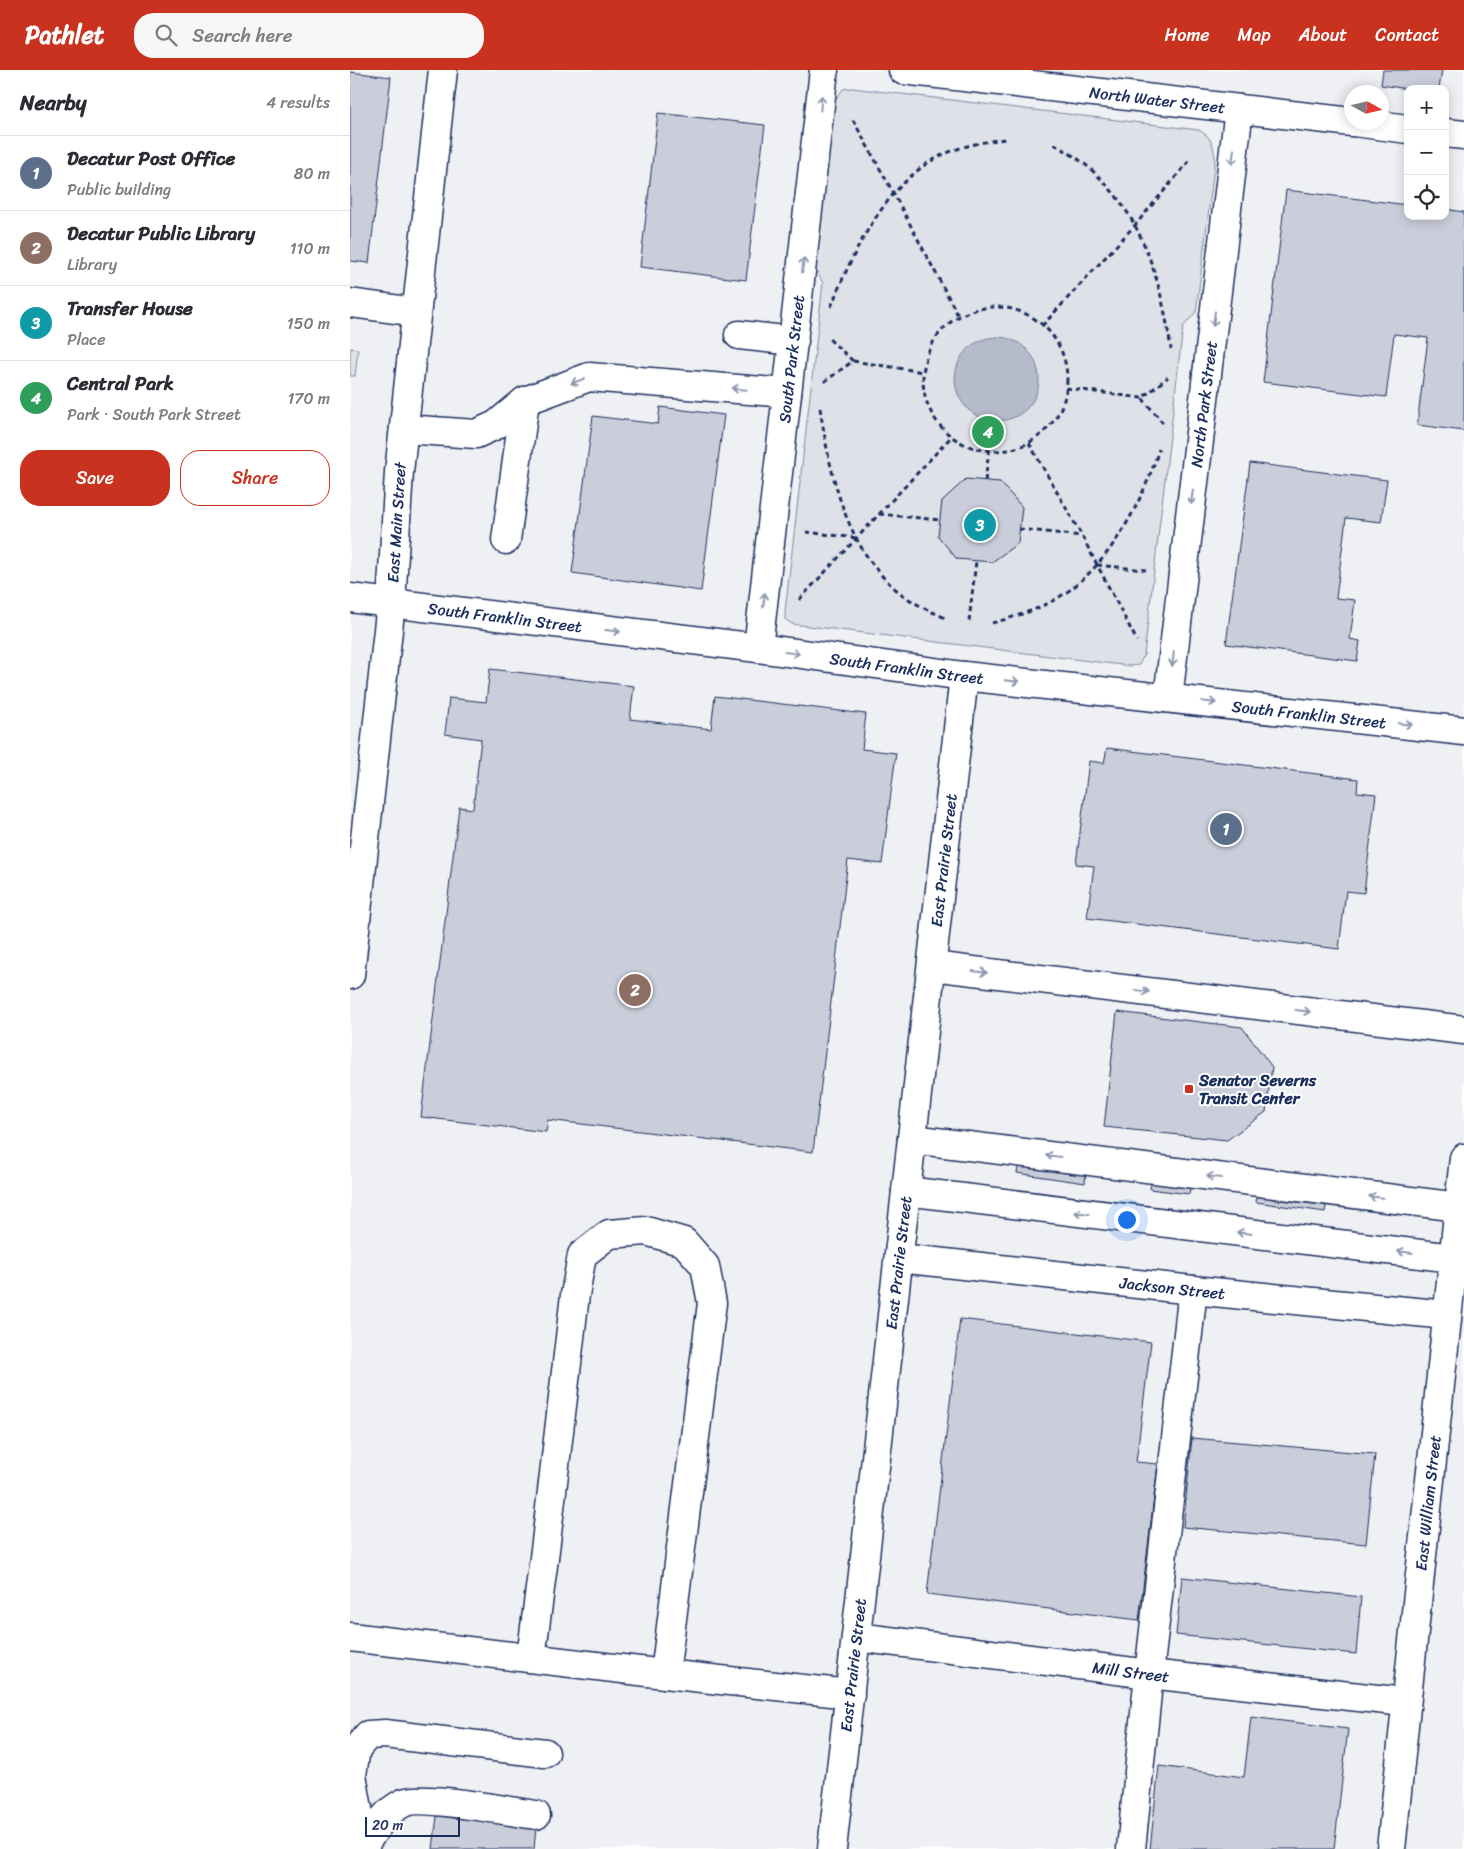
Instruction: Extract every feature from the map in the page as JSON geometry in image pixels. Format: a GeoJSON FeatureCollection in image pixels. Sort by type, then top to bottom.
{"type":"FeatureCollection","features":[{"type":"Feature","properties":{"kind":"street","name":"East Main Street"},"geometry":{"type":"LineString","coordinates":[[350,975],[391,603],[399,472],[443,70]]}},
{"type":"Feature","properties":{"kind":"street","name":"South Park Street"},"geometry":{"type":"LineString","coordinates":[[758,648],[824,70]]}},
{"type":"Feature","properties":{"kind":"street","name":"North Water Street"},"geometry":{"type":"LineString","coordinates":[[903,70],[1017,76],[1239,109],[1344,121]]}},
{"type":"Feature","properties":{"kind":"street","name":"North Park Street"},"geometry":{"type":"LineString","coordinates":[[1168,698],[1239,109]]}},
{"type":"Feature","properties":{"kind":"street","name":"North Water Street"},"geometry":{"type":"LineString","coordinates":[[1389,127],[1404,128]]}},
{"type":"Feature","properties":{"kind":"street"},"geometry":{"type":"LineString","coordinates":[[1449,133],[1464,135]]}},
{"type":"Feature","properties":{"kind":"street"},"geometry":{"type":"LineString","coordinates":[[350,303],[416,312]]}},
{"type":"Feature","properties":{"kind":"street"},"geometry":{"type":"LineString","coordinates":[[739,335],[794,341]]}},
{"type":"Feature","properties":{"kind":"street"},"geometry":{"type":"LineString","coordinates":[[404,429],[476,434],[496,425],[525,401],[589,377],[787,393]]}},
{"type":"Feature","properties":{"kind":"street"},"geometry":{"type":"LineString","coordinates":[[506,540],[525,401]]}},
{"type":"Feature","properties":{"kind":"street","name":"South Franklin Street"},"geometry":{"type":"LineString","coordinates":[[350,598],[758,648],[964,676],[1464,731]]}},
{"type":"Feature","properties":{"kind":"street","name":"East Prairie Street"},"geometry":{"type":"LineString","coordinates":[[832,1849],[964,676]]}},
{"type":"Feature","properties":{"kind":"street"},"geometry":{"type":"LineString","coordinates":[[932,966],[1464,1030]]}},
{"type":"Feature","properties":{"kind":"street"},"geometry":{"type":"LineString","coordinates":[[912,1138],[1459,1207]]}},
{"type":"Feature","properties":{"kind":"street","name":"East William Street"},"geometry":{"type":"LineString","coordinates":[[1391,1849],[1405,1702],[1464,1158]]}},
{"type":"Feature","properties":{"kind":"street"},"geometry":{"type":"LineString","coordinates":[[906,1191],[1453,1258]]}},
{"type":"Feature","properties":{"kind":"street"},"geometry":{"type":"LineString","coordinates":[[531,1658],[573,1304],[582,1255],[609,1234],[646,1231],[684,1242],[705,1266],[712,1303],[665,1674]]}},
{"type":"Feature","properties":{"kind":"street","name":"Jackson Street"},"geometry":{"type":"LineString","coordinates":[[899,1258],[1447,1315]]}},
{"type":"Feature","properties":{"kind":"street"},"geometry":{"type":"LineString","coordinates":[[1131,1849],[1193,1290]]}},
{"type":"Feature","properties":{"kind":"street"},"geometry":{"type":"LineString","coordinates":[[350,1636],[850,1694]]}},
{"type":"Feature","properties":{"kind":"street","name":"Mill Street"},"geometry":{"type":"LineString","coordinates":[[856,1637],[1149,1674],[1405,1702]]}},
{"type":"Feature","properties":{"kind":"street"},"geometry":{"type":"LineString","coordinates":[[360,1845],[352,1775],[356,1749],[368,1735],[385,1734],[545,1753]]}},
{"type":"Feature","properties":{"kind":"street"},"geometry":{"type":"LineString","coordinates":[[360,1845],[383,1817],[404,1802],[434,1801],[536,1815]]}},
{"type":"Feature","properties":{"kind":"path"},"geometry":{"type":"LineString","coordinates":[[853,120],[959,317]]}},
{"type":"Feature","properties":{"kind":"path"},"geometry":{"type":"LineString","coordinates":[[831,307],[845,271],[860,243],[894,194],[910,177],[929,162],[945,154],[980,143],[1005,139]]}},
{"type":"Feature","properties":{"kind":"path"},"geometry":{"type":"LineString","coordinates":[[1054,144],[1072,154],[1101,179],[1118,196],[1136,224],[1159,285],[1166,314],[1170,349]]}},
{"type":"Feature","properties":{"kind":"path"},"geometry":{"type":"LineString","coordinates":[[1042,326],[1136,224],[1190,160]]}},
{"type":"Feature","properties":{"kind":"path"},"geometry":{"type":"LineString","coordinates":[[996,307],[1021,312],[1042,326],[1055,340],[1064,358],[1066,388],[1064,399],[1054,420],[1039,437],[1029,443],[1007,450],[989,451],[973,448],[951,437],[935,419],[929,408],[923,384],[928,353],[937,336],[959,317],[983,308],[996,307]]}},
{"type":"Feature","properties":{"kind":"path"},"geometry":{"type":"LineString","coordinates":[[828,338],[853,361],[924,372]]}},
{"type":"Feature","properties":{"kind":"path"},"geometry":{"type":"LineString","coordinates":[[824,382],[853,361]]}},
{"type":"Feature","properties":{"kind":"path"},"geometry":{"type":"LineString","coordinates":[[1142,398],[1168,377]]}},
{"type":"Feature","properties":{"kind":"path"},"geometry":{"type":"LineString","coordinates":[[1066,388],[1142,398],[1163,423]]}},
{"type":"Feature","properties":{"kind":"path"},"geometry":{"type":"LineString","coordinates":[[820,408],[825,444],[833,476],[842,507],[857,538],[869,558],[899,592],[927,610],[946,618]]}},
{"type":"Feature","properties":{"kind":"path"},"geometry":{"type":"LineString","coordinates":[[799,600],[951,437]]}},
{"type":"Feature","properties":{"kind":"path"},"geometry":{"type":"LineString","coordinates":[[1029,443],[1082,536],[1137,642]]}},
{"type":"Feature","properties":{"kind":"path"},"geometry":{"type":"LineString","coordinates":[[992,623],[1033,610],[1057,598],[1097,565],[1132,513],[1150,478],[1159,449]]}},
{"type":"Feature","properties":{"kind":"path"},"geometry":{"type":"LineString","coordinates":[[985,481],[989,451]]}},
{"type":"Feature","properties":{"kind":"path"},"geometry":{"type":"LineString","coordinates":[[879,514],[940,520]]}},
{"type":"Feature","properties":{"kind":"path"},"geometry":{"type":"LineString","coordinates":[[1019,529],[1082,536]]}},
{"type":"Feature","properties":{"kind":"path"},"geometry":{"type":"LineString","coordinates":[[806,532],[857,538]]}},
{"type":"Feature","properties":{"kind":"path"},"geometry":{"type":"LineString","coordinates":[[969,621],[976,561]]}},
{"type":"Feature","properties":{"kind":"path"},"geometry":{"type":"LineString","coordinates":[[1097,565],[1146,570]]}},
{"type":"Feature","properties":{"kind":"shaded area"},"geometry":{"type":"Polygon","coordinates":[[[350,70],[1464,70],[1464,1849],[350,1849],[350,70]]]}},
{"type":"Feature","properties":{"kind":"shaded area"},"geometry":{"type":"Polygon","coordinates":[[[852,88],[1199,130],[1212,142],[1215,160],[1196,312],[1183,327],[1144,655],[1139,665],[1130,666],[792,624],[785,619],[823,283],[812,263],[834,101],[843,89],[852,88]]]}},
{"type":"Feature","properties":{"kind":"shaded area"},"geometry":{"type":"Polygon","coordinates":[[[350,348],[358,349],[355,376],[350,376],[350,348]]]}},
{"type":"Feature","properties":{"kind":"water"},"geometry":{"type":"Polygon","coordinates":[[[989,337],[1005,337],[1021,344],[1032,355],[1039,371],[1036,395],[1027,409],[1021,414],[1005,421],[989,421],[973,414],[962,403],[955,387],[955,371],[962,355],[973,344],[989,337]]]}},
{"type":"Feature","properties":{"kind":"building"},"geometry":{"type":"Polygon","coordinates":[[[1383,70],[1442,70],[1440,85],[1404,85],[1404,88],[1381,85],[1383,70]]]}},
{"type":"Feature","properties":{"kind":"building"},"geometry":{"type":"Polygon","coordinates":[[[350,72],[391,77],[369,263],[350,261],[350,72]]]}},
{"type":"Feature","properties":{"kind":"building"},"geometry":{"type":"Polygon","coordinates":[[[658,113],[765,125],[746,280],[640,267],[658,113]]]}},
{"type":"Feature","properties":{"kind":"building"},"geometry":{"type":"Polygon","coordinates":[[[1286,190],[1404,205],[1404,220],[1449,220],[1449,210],[1464,212],[1464,431],[1417,425],[1428,338],[1394,334],[1386,397],[1263,382],[1286,190]]]}},
{"type":"Feature","properties":{"kind":"building"},"geometry":{"type":"Polygon","coordinates":[[[660,407],[724,415],[701,591],[572,573],[593,416],[658,424],[660,407]]]}},
{"type":"Feature","properties":{"kind":"building"},"geometry":{"type":"Polygon","coordinates":[[[1250,463],[1387,480],[1381,522],[1346,518],[1336,598],[1355,600],[1350,639],[1360,641],[1357,661],[1226,644],[1250,463]]]}},
{"type":"Feature","properties":{"kind":"building"},"geometry":{"type":"Polygon","coordinates":[[[966,479],[1000,482],[1022,507],[1018,543],[992,562],[957,559],[938,536],[942,501],[966,479]]]}},
{"type":"Feature","properties":{"kind":"building"},"geometry":{"type":"Polygon","coordinates":[[[490,669],[634,686],[630,719],[711,729],[715,696],[866,714],[862,749],[896,753],[882,864],[848,860],[813,1152],[548,1120],[546,1132],[421,1117],[459,807],[473,809],[481,739],[445,734],[449,698],[486,702],[490,669]]]}},
{"type":"Feature","properties":{"kind":"building"},"geometry":{"type":"Polygon","coordinates":[[[1107,748],[1358,779],[1357,792],[1376,794],[1364,893],[1346,891],[1339,949],[1087,918],[1094,866],[1076,864],[1089,761],[1104,763],[1107,748]]]}},
{"type":"Feature","properties":{"kind":"building","name":"Senator Severns Transit Center"},"geometry":{"type":"Polygon","coordinates":[[[1117,1012],[1242,1027],[1272,1067],[1266,1112],[1227,1140],[1104,1127],[1117,1012]]]}},
{"type":"Feature","properties":{"kind":"building"},"geometry":{"type":"Polygon","coordinates":[[[1019,1163],[1086,1171],[1085,1183],[1017,1173],[1019,1163]]]}},
{"type":"Feature","properties":{"kind":"building"},"geometry":{"type":"Polygon","coordinates":[[[1152,1179],[1191,1183],[1189,1194],[1150,1189],[1152,1179]]]}},
{"type":"Feature","properties":{"kind":"building"},"geometry":{"type":"Polygon","coordinates":[[[1258,1192],[1327,1200],[1325,1212],[1256,1202],[1258,1192]]]}},
{"type":"Feature","properties":{"kind":"building"},"geometry":{"type":"Polygon","coordinates":[[[960,1319],[1151,1342],[1136,1462],[1158,1464],[1139,1620],[927,1594],[960,1319]]]}},
{"type":"Feature","properties":{"kind":"building"},"geometry":{"type":"Polygon","coordinates":[[[1192,1438],[1375,1454],[1366,1544],[1183,1527],[1192,1438]]]}},
{"type":"Feature","properties":{"kind":"building"},"geometry":{"type":"Polygon","coordinates":[[[1182,1577],[1361,1597],[1356,1654],[1176,1635],[1182,1577]]]}},
{"type":"Feature","properties":{"kind":"building"},"geometry":{"type":"Polygon","coordinates":[[[1251,1717],[1348,1729],[1334,1849],[1150,1849],[1159,1766],[1244,1777],[1251,1717]]]}},
{"type":"Feature","properties":{"kind":"building"},"geometry":{"type":"Polygon","coordinates":[[[437,1816],[536,1827],[534,1849],[433,1849],[437,1816]]]}},
{"type":"Feature","properties":{"kind":"place","name":"Central Park"},"geometry":{"type":"Point","coordinates":[988,432]}},
{"type":"Feature","properties":{"kind":"place","name":"Transfer House"},"geometry":{"type":"Point","coordinates":[980,525]}},
{"type":"Feature","properties":{"kind":"place","name":"Decatur Post Office"},"geometry":{"type":"Point","coordinates":[1226,829]}},
{"type":"Feature","properties":{"kind":"place","name":"Decatur Public Library"},"geometry":{"type":"Point","coordinates":[635,990]}},
{"type":"Feature","properties":{"kind":"place","name":"Senator Severns Transit Center"},"geometry":{"type":"Point","coordinates":[1189,1089]}}]}
